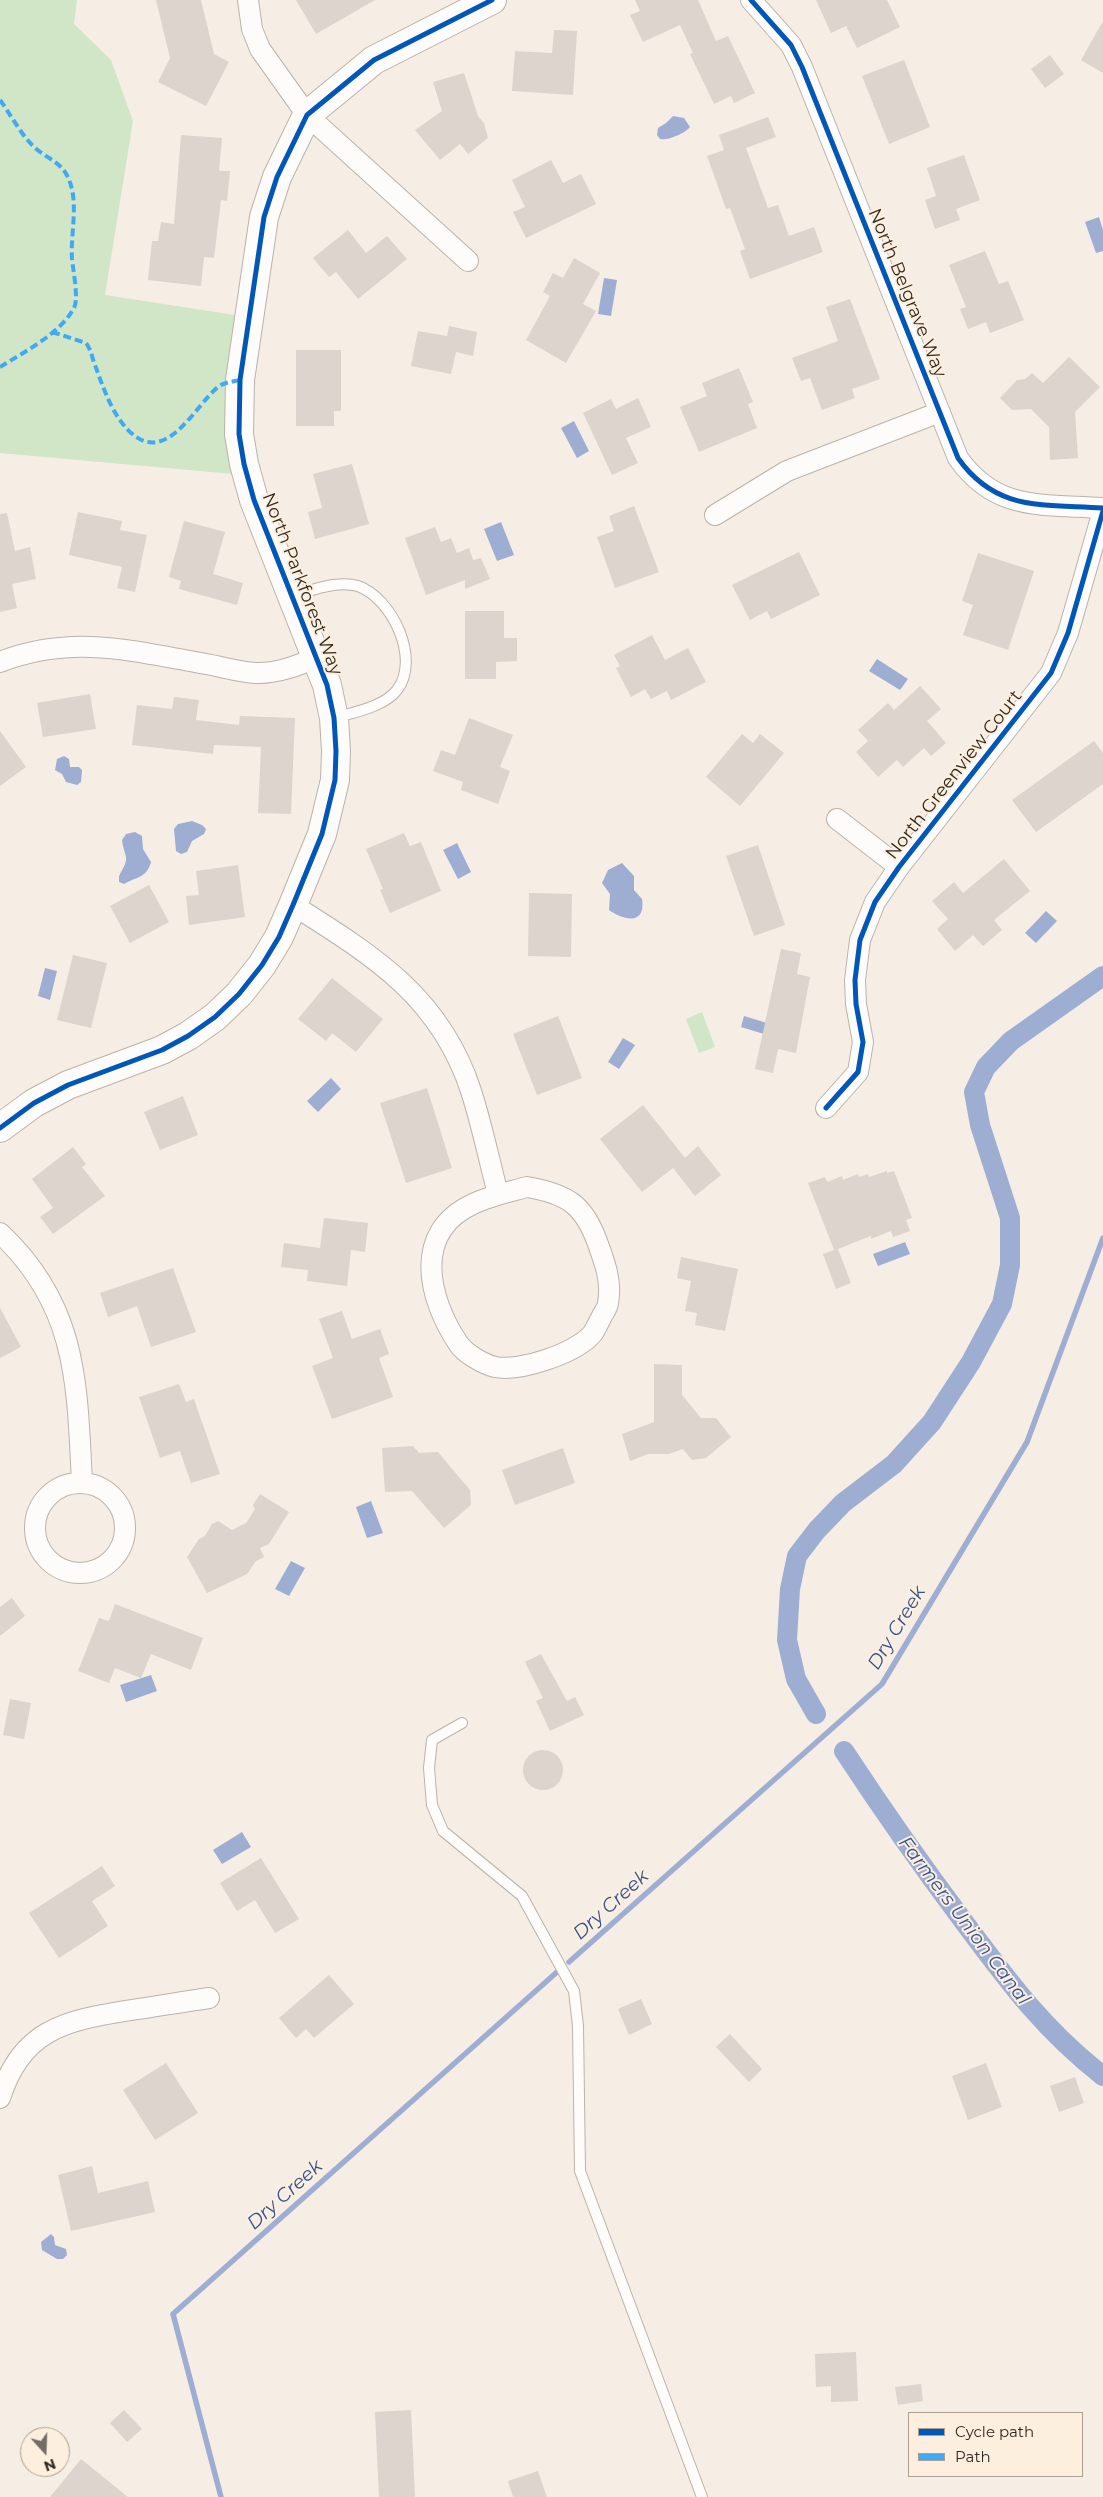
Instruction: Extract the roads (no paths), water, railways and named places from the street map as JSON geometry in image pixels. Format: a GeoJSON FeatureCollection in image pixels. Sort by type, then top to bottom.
{"type":"FeatureCollection","features":[{"type":"Feature","properties":{"kind":"street"},"geometry":{"type":"LineString","coordinates":[[248,0],[252,29],[260,49],[307,115],[468,261]]}},
{"type":"Feature","properties":{"kind":"street","name":"North Parkforest Way"},"geometry":{"type":"LineString","coordinates":[[0,1128],[34,1103],[68,1085],[162,1050],[215,1017],[238,994],[262,965],[279,937],[293,905],[322,834],[330,804],[336,751],[334,718],[327,685],[318,657],[254,500],[244,464],[239,434],[238,401],[264,217],[277,177],[307,115],[374,60],[492,0]]}},
{"type":"Feature","properties":{"kind":"street","name":"North Belgrave Way"},"geometry":{"type":"LineString","coordinates":[[751,0],[786,39],[802,67],[958,458],[971,475],[987,489],[1006,498],[1027,503],[1103,510]]}},
{"type":"Feature","properties":{"kind":"street"},"geometry":{"type":"LineString","coordinates":[[715,515],[787,471],[940,412]]}},
{"type":"Feature","properties":{"kind":"street","name":"North Greenview Court"},"geometry":{"type":"LineString","coordinates":[[826,1108],[858,1072],[863,1042],[856,1004],[855,980],[860,940],[875,902],[899,867],[1051,673],[1068,633],[1103,510]]}},
{"type":"Feature","properties":{"kind":"street"},"geometry":{"type":"LineString","coordinates":[[0,662],[37,650],[74,646],[111,648],[259,673],[293,667],[318,657]]}},
{"type":"Feature","properties":{"kind":"street","name":"North Greenview Court"},"geometry":{"type":"LineString","coordinates":[[837,819],[899,867]]}},
{"type":"Feature","properties":{"kind":"street"},"geometry":{"type":"LineString","coordinates":[[293,905],[381,962],[410,989],[434,1018],[456,1054],[470,1090],[498,1194]]}},
{"type":"Feature","properties":{"kind":"street"},"geometry":{"type":"LineString","coordinates":[[527,1187],[556,1192],[572,1203],[580,1209],[594,1232],[609,1272],[608,1304],[592,1334],[566,1352],[525,1366],[495,1367],[463,1350],[445,1324],[433,1290],[430,1257],[444,1224],[471,1204],[498,1194],[527,1187]]}},
{"type":"Feature","properties":{"kind":"street"},"geometry":{"type":"LineString","coordinates":[[0,1233],[36,1275],[54,1306],[64,1332],[74,1367],[78,1395],[82,1483]]}},
{"type":"Feature","properties":{"kind":"street"},"geometry":{"type":"LineString","coordinates":[[82,1483],[96,1486],[114,1498],[125,1518],[126,1533],[122,1548],[113,1560],[101,1569],[87,1574],[71,1573],[57,1568],[46,1558],[38,1546],[34,1531],[36,1516],[48,1497],[67,1484],[82,1483]]}},
{"type":"Feature","properties":{"kind":"street"},"geometry":{"type":"LineString","coordinates":[[0,2098],[11,2071],[22,2054],[38,2038],[58,2026],[87,2017],[209,1998]]}},
{"type":"Feature","properties":{"kind":"lane"},"geometry":{"type":"LineString","coordinates":[[292,595],[330,586],[348,585],[359,587],[385,606],[399,631],[405,652],[403,675],[397,690],[384,700],[369,707],[334,718]]}},
{"type":"Feature","properties":{"kind":"lane"},"geometry":{"type":"LineString","coordinates":[[462,1723],[432,1740],[429,1768],[432,1805],[444,1832],[522,1896],[574,1991],[578,2026],[580,2171],[702,2497]]}},
{"type":"Feature","properties":{"kind":"water"},"geometry":{"type":"Polygon","coordinates":[[[673,116],[684,118],[690,127],[685,132],[676,136],[660,139],[657,135],[658,128],[673,116]]]}},
{"type":"Feature","properties":{"kind":"water"},"geometry":{"type":"Polygon","coordinates":[[[1099,217],[1103,230],[1103,251],[1096,253],[1085,222],[1099,217]]]}},
{"type":"Feature","properties":{"kind":"water"},"geometry":{"type":"Polygon","coordinates":[[[604,278],[617,280],[611,316],[598,314],[604,278]]]}},
{"type":"Feature","properties":{"kind":"water"},"geometry":{"type":"Polygon","coordinates":[[[574,421],[589,451],[577,458],[561,428],[574,421]]]}},
{"type":"Feature","properties":{"kind":"water"},"geometry":{"type":"Polygon","coordinates":[[[501,522],[514,555],[497,561],[484,529],[501,522]]]}},
{"type":"Feature","properties":{"kind":"water"},"geometry":{"type":"Polygon","coordinates":[[[877,659],[908,679],[900,690],[869,671],[877,659]]]}},
{"type":"Feature","properties":{"kind":"water"},"geometry":{"type":"Polygon","coordinates":[[[64,756],[69,759],[70,767],[79,767],[82,770],[81,782],[77,785],[66,782],[62,774],[55,770],[57,759],[64,756]]]}},
{"type":"Feature","properties":{"kind":"water"},"geometry":{"type":"Polygon","coordinates":[[[192,821],[206,829],[204,834],[192,841],[187,852],[181,854],[176,851],[174,829],[178,824],[192,821]]]}},
{"type":"Feature","properties":{"kind":"water"},"geometry":{"type":"Polygon","coordinates":[[[135,832],[142,836],[143,849],[151,862],[144,874],[124,884],[119,882],[119,876],[126,861],[122,840],[126,834],[135,832]]]}},
{"type":"Feature","properties":{"kind":"water"},"geometry":{"type":"Polygon","coordinates":[[[457,843],[471,872],[458,879],[443,850],[457,843]]]}},
{"type":"Feature","properties":{"kind":"water"},"geometry":{"type":"Polygon","coordinates":[[[622,863],[634,876],[634,890],[642,899],[642,908],[637,917],[627,918],[609,910],[610,894],[602,883],[608,870],[622,863]]]}},
{"type":"Feature","properties":{"kind":"water"},"geometry":{"type":"Polygon","coordinates":[[[1046,911],[1057,921],[1036,943],[1025,933],[1046,911]]]}},
{"type":"Feature","properties":{"kind":"water"},"geometry":{"type":"Polygon","coordinates":[[[45,968],[57,971],[50,1000],[38,996],[45,968]]]}},
{"type":"Feature","properties":{"kind":"water"},"geometry":{"type":"Polygon","coordinates":[[[744,1016],[767,1023],[764,1034],[741,1027],[744,1016]]]}},
{"type":"Feature","properties":{"kind":"water"},"geometry":{"type":"Polygon","coordinates":[[[623,1038],[635,1045],[619,1069],[608,1062],[623,1038]]]}},
{"type":"Feature","properties":{"kind":"water"},"geometry":{"type":"Polygon","coordinates":[[[331,1078],[341,1089],[318,1112],[307,1101],[331,1078]]]}},
{"type":"Feature","properties":{"kind":"water"},"geometry":{"type":"Polygon","coordinates":[[[905,1242],[910,1254],[878,1266],[873,1254],[905,1242]]]}},
{"type":"Feature","properties":{"kind":"water"},"geometry":{"type":"Polygon","coordinates":[[[371,1501],[383,1533],[367,1538],[356,1507],[371,1501]]]}},
{"type":"Feature","properties":{"kind":"water"},"geometry":{"type":"Polygon","coordinates":[[[291,1561],[305,1568],[289,1596],[275,1589],[291,1561]]]}},
{"type":"Feature","properties":{"kind":"water"},"geometry":{"type":"Polygon","coordinates":[[[151,1675],[157,1691],[126,1702],[120,1685],[151,1675]]]}},
{"type":"Feature","properties":{"kind":"water"},"geometry":{"type":"Polygon","coordinates":[[[242,1832],[251,1847],[222,1864],[213,1850],[242,1832]]]}},
{"type":"Feature","properties":{"kind":"water"},"geometry":{"type":"Polygon","coordinates":[[[51,2234],[54,2237],[55,2245],[66,2249],[67,2255],[63,2259],[57,2259],[42,2250],[41,2242],[51,2234]]]}},
{"type":"Feature","properties":{"kind":"waterway","name":"Farmers Union Canal"},"geometry":{"type":"LineString","coordinates":[[816,1714],[796,1679],[787,1640],[790,1589],[797,1556],[817,1530],[843,1503],[894,1464],[932,1422],[971,1362],[1002,1304],[1010,1265],[1010,1218],[980,1125],[974,1092],[986,1067],[1011,1041],[1103,976]]}},
{"type":"Feature","properties":{"kind":"waterway","name":"Dry Creek"},"geometry":{"type":"LineString","coordinates":[[569,1962],[882,1684],[1027,1442],[1103,1238]]}},
{"type":"Feature","properties":{"kind":"waterway","name":"Farmers Union Canal"},"geometry":{"type":"LineString","coordinates":[[844,1751],[918,1859],[1012,1985],[1045,2023],[1082,2059],[1103,2076]]}},
{"type":"Feature","properties":{"kind":"waterway","name":"Dry Creek"},"geometry":{"type":"LineString","coordinates":[[221,2497],[173,2314],[557,1972]]}}]}
